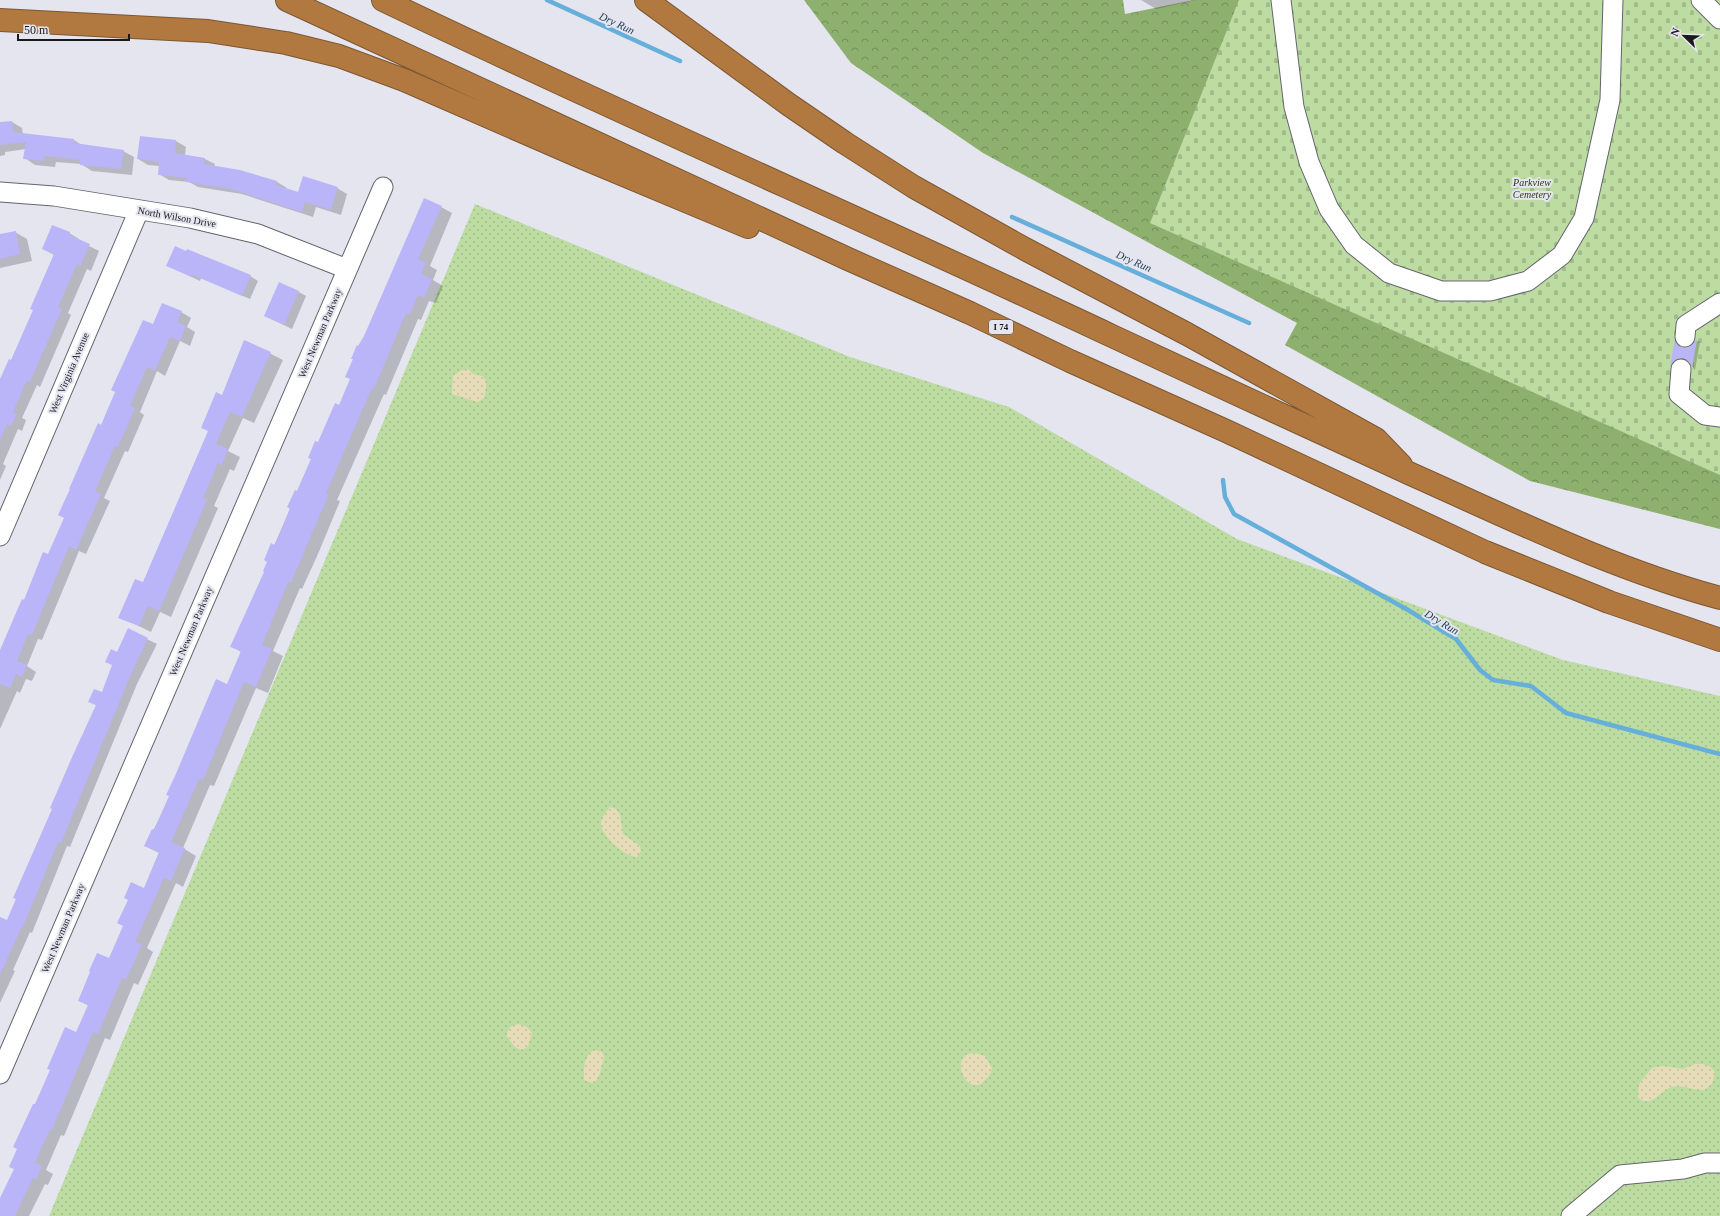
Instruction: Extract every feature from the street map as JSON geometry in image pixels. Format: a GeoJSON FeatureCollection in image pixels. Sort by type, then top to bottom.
{"type":"FeatureCollection","features":[{"type":"Feature","properties":{"kind":"highway","name":"I 74"},"geometry":{"type":"LineString","coordinates":[[287,0],[848,259],[970,313],[1070,361],[1224,430],[1485,552],[1609,602],[1720,640]]}},
{"type":"Feature","properties":{"kind":"highway"},"geometry":{"type":"LineString","coordinates":[[383,0],[621,112],[983,276],[1167,362],[1535,530],[1647,576],[1720,598]]}},
{"type":"Feature","properties":{"kind":"highway"},"geometry":{"type":"LineString","coordinates":[[646,0],[783,100],[845,143],[914,187],[1025,249],[1187,334],[1376,438],[1409,473]]}},
{"type":"Feature","properties":{"kind":"highway"},"geometry":{"type":"LineString","coordinates":[[0,20],[208,31],[286,43],[348,59],[411,83],[670,195],[947,307],[1070,361]]}},
{"type":"Feature","properties":{"kind":"street"},"geometry":{"type":"LineString","coordinates":[[1281,0],[1294,107],[1309,162],[1329,209],[1354,245],[1389,273],[1441,291],[1490,291],[1528,281],[1562,255],[1584,218],[1595,174],[1610,100],[1613,0]]}},
{"type":"Feature","properties":{"kind":"street"},"geometry":{"type":"LineString","coordinates":[[1701,0],[1720,19]]}},
{"type":"Feature","properties":{"kind":"street","name":"West Newman Parkway"},"geometry":{"type":"LineString","coordinates":[[0,1074],[347,269],[384,187]]}},
{"type":"Feature","properties":{"kind":"street","name":"North Wilson Drive"},"geometry":{"type":"LineString","coordinates":[[0,192],[54,196],[190,218],[258,234],[347,269]]}},
{"type":"Feature","properties":{"kind":"street","name":"West Virginia Avenue"},"geometry":{"type":"LineString","coordinates":[[0,536],[139,210]]}},
{"type":"Feature","properties":{"kind":"street"},"geometry":{"type":"LineString","coordinates":[[1685,337],[1686,325],[1720,303]]}},
{"type":"Feature","properties":{"kind":"street"},"geometry":{"type":"LineString","coordinates":[[1681,369],[1678,394],[1705,415],[1720,417]]}},
{"type":"Feature","properties":{"kind":"street"},"geometry":{"type":"LineString","coordinates":[[1571,1216],[1620,1176],[1683,1169],[1705,1163],[1720,1163]]}},
{"type":"Feature","properties":{"kind":"green space"},"geometry":{"type":"Polygon","coordinates":[[[804,0],[1123,0],[1125,14],[1194,0],[1264,0],[1720,461],[1720,529],[1530,481],[1285,345],[1297,323],[983,153],[851,63],[804,0]]]}},
{"type":"Feature","properties":{"kind":"green space","name":"Parkview Cemetery"},"geometry":{"type":"Polygon","coordinates":[[[1239,0],[1720,0],[1720,475],[1150,223],[1239,0]]]}},
{"type":"Feature","properties":{"kind":"green space"},"geometry":{"type":"Polygon","coordinates":[[[475,204],[850,357],[1009,407],[1237,539],[1563,660],[1720,696],[1720,1216],[49,1216],[475,204]]]}},
{"type":"Feature","properties":{"kind":"sand"},"geometry":{"type":"Polygon","coordinates":[[[468,369],[473,374],[482,376],[486,381],[486,391],[483,399],[477,402],[452,394],[453,376],[460,371],[468,369]]]}},
{"type":"Feature","properties":{"kind":"sand"},"geometry":{"type":"Polygon","coordinates":[[[610,807],[616,809],[620,815],[623,834],[640,846],[641,851],[637,857],[627,854],[621,850],[609,840],[602,829],[602,820],[610,807]]]}},
{"type":"Feature","properties":{"kind":"sand"},"geometry":{"type":"Polygon","coordinates":[[[518,1024],[527,1027],[532,1033],[528,1047],[521,1050],[515,1047],[506,1035],[510,1027],[518,1024]]]}},
{"type":"Feature","properties":{"kind":"sand"},"geometry":{"type":"Polygon","coordinates":[[[594,1050],[602,1052],[604,1057],[600,1073],[597,1080],[593,1083],[584,1080],[584,1071],[586,1059],[594,1050]]]}},
{"type":"Feature","properties":{"kind":"sand"},"geometry":{"type":"Polygon","coordinates":[[[975,1053],[985,1056],[992,1068],[988,1077],[977,1085],[971,1084],[966,1080],[962,1074],[961,1067],[962,1060],[967,1055],[975,1053]]]}},
{"type":"Feature","properties":{"kind":"sand"},"geometry":{"type":"Polygon","coordinates":[[[1695,1064],[1701,1064],[1712,1068],[1715,1073],[1712,1084],[1704,1090],[1678,1086],[1665,1090],[1650,1101],[1642,1101],[1638,1098],[1639,1084],[1652,1068],[1663,1066],[1683,1069],[1695,1064]]]}},
{"type":"Feature","properties":{"kind":"building"},"geometry":{"type":"Polygon","coordinates":[[[12,121],[13,132],[74,139],[74,143],[124,150],[121,169],[80,165],[80,160],[45,156],[44,161],[23,159],[26,142],[0,145],[0,122],[12,121]]]}},
{"type":"Feature","properties":{"kind":"building"},"geometry":{"type":"Polygon","coordinates":[[[140,136],[176,140],[175,153],[205,158],[204,164],[240,170],[277,181],[276,185],[298,192],[303,176],[338,187],[331,210],[305,202],[302,212],[231,189],[186,182],[187,178],[158,175],[159,162],[137,159],[140,136]]]}},
{"type":"Feature","properties":{"kind":"building"},"geometry":{"type":"Polygon","coordinates":[[[424,198],[442,206],[418,259],[426,263],[421,274],[432,279],[424,298],[418,295],[410,314],[406,313],[374,389],[372,388],[326,493],[329,494],[291,583],[288,582],[262,645],[272,649],[256,687],[244,682],[203,780],[199,779],[171,842],[185,848],[171,881],[164,878],[135,942],[142,944],[126,980],[122,978],[98,1034],[93,1032],[52,1130],[50,1129],[35,1163],[42,1166],[37,1179],[33,1178],[15,1216],[0,1216],[0,1198],[14,1169],[9,1167],[17,1149],[13,1147],[33,1104],[35,1104],[50,1070],[47,1069],[65,1027],[76,1032],[88,1005],[78,1001],[97,953],[109,958],[123,926],[117,923],[128,900],[124,898],[131,882],[144,888],[159,852],[144,846],[152,829],[154,830],[169,796],[166,795],[216,679],[227,684],[241,651],[230,647],[264,572],[263,571],[267,562],[264,560],[271,543],[274,545],[279,536],[290,509],[287,507],[295,490],[297,491],[311,459],[308,458],[315,441],[318,442],[335,403],[339,405],[350,379],[345,377],[353,359],[351,359],[357,345],[358,346],[364,336],[424,198]]]}},
{"type":"Feature","properties":{"kind":"building"},"geometry":{"type":"Polygon","coordinates":[[[52,225],[70,232],[69,235],[90,244],[80,266],[77,264],[58,307],[62,309],[30,382],[27,380],[13,412],[17,414],[11,426],[7,424],[0,440],[0,379],[9,359],[11,360],[33,310],[30,309],[54,254],[42,249],[52,225]]]}},
{"type":"Feature","properties":{"kind":"building"},"geometry":{"type":"Polygon","coordinates":[[[16,231],[20,254],[0,259],[0,234],[16,231]]]}},
{"type":"Feature","properties":{"kind":"building"},"geometry":{"type":"Polygon","coordinates":[[[175,246],[186,251],[187,249],[251,275],[242,296],[193,275],[192,277],[166,266],[175,246]]]}},
{"type":"Feature","properties":{"kind":"building"},"geometry":{"type":"Polygon","coordinates":[[[279,282],[299,291],[284,325],[264,316],[279,282]]]}},
{"type":"Feature","properties":{"kind":"building"},"geometry":{"type":"Polygon","coordinates":[[[162,303],[182,311],[177,322],[186,326],[180,341],[170,337],[155,371],[147,367],[130,406],[135,408],[118,447],[115,446],[95,491],[101,494],[76,550],[69,546],[32,635],[28,634],[17,661],[27,665],[22,677],[16,674],[10,688],[0,684],[0,650],[22,599],[24,600],[43,552],[48,554],[64,518],[58,515],[98,423],[101,425],[115,392],[111,390],[143,320],[153,324],[162,303]]]}},
{"type":"Feature","properties":{"kind":"building"},"geometry":{"type":"Polygon","coordinates":[[[1675,339],[1678,346],[1684,348],[1690,347],[1697,339],[1692,369],[1688,360],[1682,358],[1676,359],[1670,367],[1675,339]]]}},
{"type":"Feature","properties":{"kind":"building"},"geometry":{"type":"Polygon","coordinates":[[[244,340],[271,352],[242,417],[230,412],[216,444],[228,449],[222,465],[218,463],[203,498],[207,500],[159,611],[148,606],[139,626],[118,618],[135,579],[143,582],[208,431],[201,428],[216,392],[222,395],[244,340]]]}},
{"type":"Feature","properties":{"kind":"building"},"geometry":{"type":"Polygon","coordinates":[[[128,628],[148,638],[129,679],[61,843],[58,842],[22,929],[21,928],[0,975],[0,917],[7,920],[16,899],[13,898],[52,809],[50,808],[96,705],[88,702],[94,689],[102,692],[112,665],[105,662],[111,649],[117,652],[128,628]]]}},
{"type":"Feature","properties":{"kind":"waterway","name":"Dry Run"},"geometry":{"type":"LineString","coordinates":[[547,0],[680,61]]}},
{"type":"Feature","properties":{"kind":"waterway","name":"Dry Run"},"geometry":{"type":"LineString","coordinates":[[1012,217],[1249,323]]}},
{"type":"Feature","properties":{"kind":"waterway","name":"Dry Run"},"geometry":{"type":"LineString","coordinates":[[1223,480],[1225,497],[1234,514],[1408,610],[1456,639],[1480,670],[1493,680],[1531,686],[1566,713],[1720,754]]}}]}
